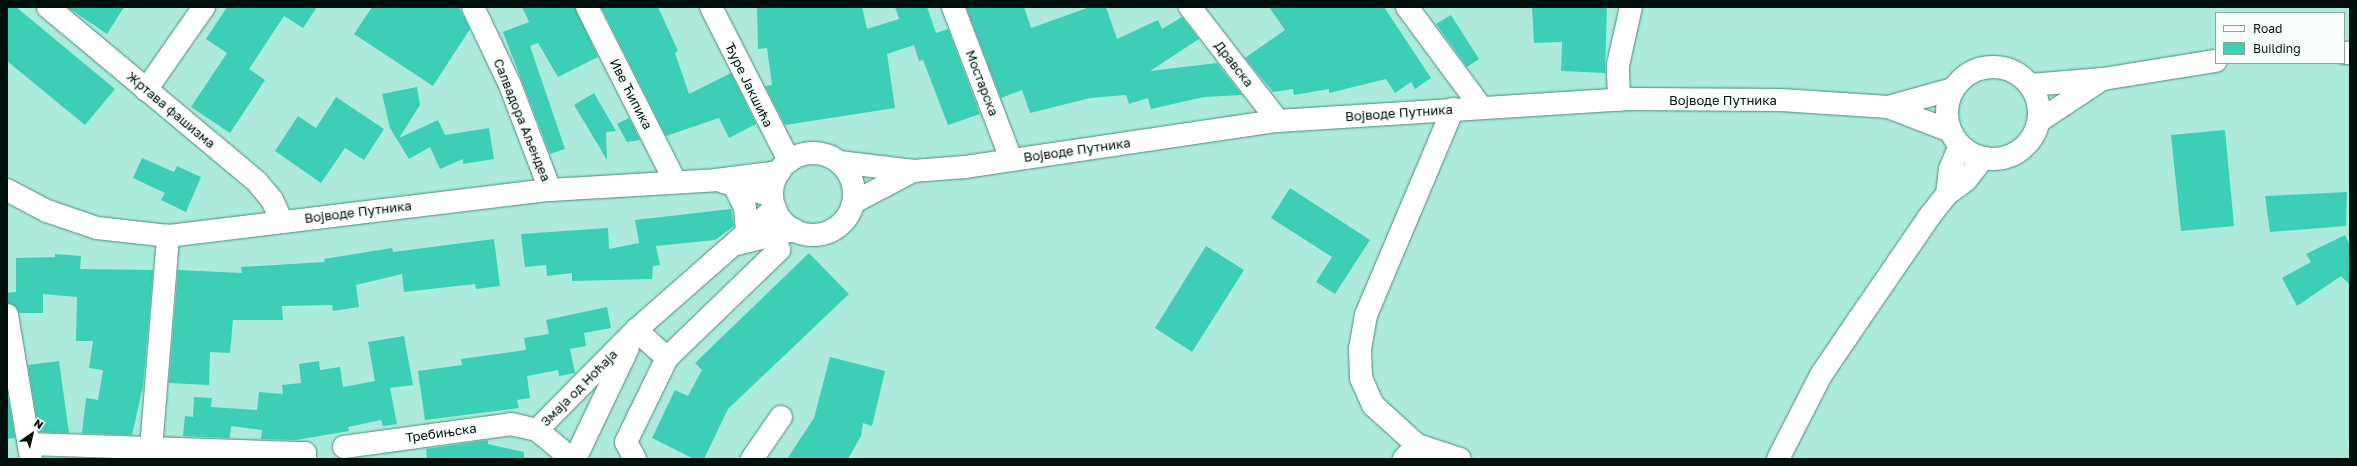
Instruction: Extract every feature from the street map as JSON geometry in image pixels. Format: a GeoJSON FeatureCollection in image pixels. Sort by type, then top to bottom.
{"type":"FeatureCollection","features":[{"type":"Feature","properties":{"kind":"street","name":"Жртава фашизма"},"geometry":{"type":"LineString","coordinates":[[48,7],[257,182],[272,200],[282,221]]}},
{"type":"Feature","properties":{"kind":"street"},"geometry":{"type":"LineString","coordinates":[[146,90],[204,7]]}},
{"type":"Feature","properties":{"kind":"street","name":"Салвадора Аљендеа"},"geometry":{"type":"LineString","coordinates":[[473,7],[510,84],[550,190]]}},
{"type":"Feature","properties":{"kind":"street","name":"Иве Ћипика"},"geometry":{"type":"LineString","coordinates":[[587,7],[675,181]]}},
{"type":"Feature","properties":{"kind":"street","name":"Ђуре Јакшића"},"geometry":{"type":"LineString","coordinates":[[711,7],[784,166]]}},
{"type":"Feature","properties":{"kind":"street","name":"Мостарска"},"geometry":{"type":"LineString","coordinates":[[953,7],[1011,159]]}},
{"type":"Feature","properties":{"kind":"street","name":"Дравска"},"geometry":{"type":"LineString","coordinates":[[1190,7],[1278,121]]}},
{"type":"Feature","properties":{"kind":"street"},"geometry":{"type":"LineString","coordinates":[[1407,7],[1481,107]]}},
{"type":"Feature","properties":{"kind":"street"},"geometry":{"type":"LineString","coordinates":[[1619,100],[1618,65],[1631,7]]}},
{"type":"Feature","properties":{"kind":"street"},"geometry":{"type":"LineString","coordinates":[[2030,85],[2103,79],[2215,61]]}},
{"type":"Feature","properties":{"kind":"street","name":"Војводе Путника"},"geometry":{"type":"LineString","coordinates":[[7,190],[47,210],[97,228],[168,236],[282,221],[550,190],[675,181],[725,183],[784,166],[814,153],[839,162],[913,171],[1011,159],[1278,121],[1481,107],[1619,100],[1781,100],[1888,107],[1953,89],[1969,73],[1990,67],[2012,71],[2030,85],[2038,102],[2038,121],[2032,138],[2018,151],[2001,158],[1983,158],[1955,138],[1888,107]]}},
{"type":"Feature","properties":{"kind":"street"},"geometry":{"type":"LineString","coordinates":[[2038,121],[2103,79]]}},
{"type":"Feature","properties":{"kind":"street"},"geometry":{"type":"LineString","coordinates":[[1947,194],[1955,138],[1947,117],[1953,89]]}},
{"type":"Feature","properties":{"kind":"street"},"geometry":{"type":"LineString","coordinates":[[1453,109],[1366,315],[1360,350],[1361,378],[1373,405],[1410,452],[1460,459]]}},
{"type":"Feature","properties":{"kind":"street"},"geometry":{"type":"LineString","coordinates":[[1778,459],[1821,375],[1947,194],[1966,180],[1983,158]]}},
{"type":"Feature","properties":{"kind":"street"},"geometry":{"type":"LineString","coordinates":[[784,166],[773,202],[794,230],[812,235],[831,231],[849,214],[854,202],[854,187],[839,162]]}},
{"type":"Feature","properties":{"kind":"street","name":"Војводе Путника"},"geometry":{"type":"LineString","coordinates":[[854,202],[913,171]]}},
{"type":"Feature","properties":{"kind":"street"},"geometry":{"type":"LineString","coordinates":[[725,183],[745,208],[742,239]]}},
{"type":"Feature","properties":{"kind":"street","name":"Војводе Путника"},"geometry":{"type":"LineString","coordinates":[[725,183],[773,202]]}},
{"type":"Feature","properties":{"kind":"street","name":"Змаја од Ноћаја"},"geometry":{"type":"LineString","coordinates":[[636,330],[573,459],[537,430],[636,330],[742,239],[773,202]]}},
{"type":"Feature","properties":{"kind":"street","name":"Змаја од Ноћаја"},"geometry":{"type":"LineString","coordinates":[[742,239],[794,230]]}},
{"type":"Feature","properties":{"kind":"street"},"geometry":{"type":"LineString","coordinates":[[151,449],[168,236]]}},
{"type":"Feature","properties":{"kind":"street"},"geometry":{"type":"LineString","coordinates":[[635,459],[630,455],[626,442],[668,358],[779,250]]}},
{"type":"Feature","properties":{"kind":"street"},"geometry":{"type":"LineString","coordinates":[[7,315],[30,451],[151,449],[305,456]]}},
{"type":"Feature","properties":{"kind":"street"},"geometry":{"type":"LineString","coordinates":[[636,330],[668,358]]}},
{"type":"Feature","properties":{"kind":"street"},"geometry":{"type":"LineString","coordinates":[[752,459],[781,417]]}},
{"type":"Feature","properties":{"kind":"street","name":"Требињска"},"geometry":{"type":"LineString","coordinates":[[344,447],[499,424],[519,424],[537,430]]}},
{"type":"Feature","properties":{"kind":"building"},"geometry":{"type":"Polygon","coordinates":[[[7,7],[16,7],[115,89],[85,125],[7,61],[7,7]]]}},
{"type":"Feature","properties":{"kind":"building"},"geometry":{"type":"Polygon","coordinates":[[[67,7],[124,7],[107,34],[67,7]]]}},
{"type":"Feature","properties":{"kind":"building"},"geometry":{"type":"Polygon","coordinates":[[[227,7],[317,7],[303,28],[284,16],[249,69],[265,80],[230,133],[191,107],[227,53],[206,39],[227,7]]]}},
{"type":"Feature","properties":{"kind":"building"},"geometry":{"type":"Polygon","coordinates":[[[372,7],[459,7],[470,29],[433,86],[354,34],[372,7]]]}},
{"type":"Feature","properties":{"kind":"building"},"geometry":{"type":"Polygon","coordinates":[[[522,7],[575,7],[598,57],[558,77],[538,43],[530,46],[565,149],[550,154],[503,32],[529,22],[522,7]]]}},
{"type":"Feature","properties":{"kind":"building"},"geometry":{"type":"Polygon","coordinates":[[[601,7],[658,7],[678,51],[675,53],[689,94],[731,73],[756,124],[729,138],[719,118],[666,136],[601,7]]]}},
{"type":"Feature","properties":{"kind":"building"},"geometry":{"type":"Polygon","coordinates":[[[757,7],[862,7],[867,29],[899,19],[895,7],[927,7],[936,33],[948,29],[980,114],[948,125],[923,60],[919,61],[914,45],[887,54],[895,108],[785,125],[765,86],[772,85],[767,48],[758,49],[757,7]]]}},
{"type":"Feature","properties":{"kind":"building"},"geometry":{"type":"Polygon","coordinates":[[[966,7],[1024,7],[1031,28],[1090,7],[1106,7],[1117,39],[1158,20],[1162,29],[1182,17],[1199,39],[1150,71],[1217,63],[1242,95],[1204,97],[1151,109],[1148,98],[1129,104],[1126,95],[1090,98],[1030,113],[1022,90],[1001,98],[966,7]]]}},
{"type":"Feature","properties":{"kind":"building"},"geometry":{"type":"Polygon","coordinates":[[[1269,7],[1384,7],[1431,78],[1415,89],[1411,82],[1395,93],[1386,79],[1329,93],[1329,89],[1294,95],[1293,89],[1273,92],[1245,58],[1285,30],[1269,7]]]}},
{"type":"Feature","properties":{"kind":"building"},"geometry":{"type":"Polygon","coordinates":[[[1532,7],[1607,7],[1605,73],[1561,71],[1562,42],[1534,43],[1532,7]]]}},
{"type":"Feature","properties":{"kind":"building"},"geometry":{"type":"Polygon","coordinates":[[[1451,15],[1479,59],[1467,67],[1436,24],[1451,15]]]}},
{"type":"Feature","properties":{"kind":"building"},"geometry":{"type":"Polygon","coordinates":[[[417,87],[420,105],[399,138],[438,120],[445,135],[489,128],[494,159],[463,164],[463,159],[440,169],[430,147],[409,159],[390,128],[382,94],[417,87]]]}},
{"type":"Feature","properties":{"kind":"building"},"geometry":{"type":"Polygon","coordinates":[[[594,93],[616,131],[606,132],[607,160],[574,105],[594,93]]]}},
{"type":"Feature","properties":{"kind":"building"},"geometry":{"type":"Polygon","coordinates":[[[336,97],[384,129],[364,160],[345,148],[321,183],[275,151],[298,116],[316,128],[336,97]]]}},
{"type":"Feature","properties":{"kind":"building"},"geometry":{"type":"Polygon","coordinates":[[[629,118],[640,140],[627,142],[617,124],[629,118]]]}},
{"type":"Feature","properties":{"kind":"building"},"geometry":{"type":"Polygon","coordinates":[[[2225,130],[2234,226],[2181,231],[2171,135],[2225,130]]]}},
{"type":"Feature","properties":{"kind":"building"},"geometry":{"type":"Polygon","coordinates":[[[142,158],[174,172],[177,166],[201,177],[186,212],[161,200],[165,193],[133,178],[142,158]]]}},
{"type":"Feature","properties":{"kind":"building"},"geometry":{"type":"Polygon","coordinates":[[[1290,188],[1370,240],[1335,294],[1316,282],[1332,257],[1271,218],[1290,188]]]}},
{"type":"Feature","properties":{"kind":"building"},"geometry":{"type":"Polygon","coordinates":[[[2347,192],[2346,226],[2270,232],[2265,196],[2347,192]]]}},
{"type":"Feature","properties":{"kind":"building"},"geometry":{"type":"Polygon","coordinates":[[[731,209],[734,226],[715,240],[656,246],[660,265],[653,266],[652,279],[572,281],[572,273],[547,276],[546,265],[525,267],[521,234],[608,228],[609,249],[639,243],[635,220],[731,209]]]}},
{"type":"Feature","properties":{"kind":"building"},"geometry":{"type":"Polygon","coordinates":[[[2345,235],[2350,245],[2350,285],[2341,276],[2297,306],[2282,278],[2311,262],[2306,254],[2345,235]]]}},
{"type":"Feature","properties":{"kind":"building"},"geometry":{"type":"Polygon","coordinates":[[[494,239],[500,286],[476,289],[475,284],[404,292],[402,274],[356,285],[359,307],[333,311],[332,305],[282,306],[283,320],[233,320],[230,353],[210,352],[209,385],[169,383],[178,270],[242,273],[241,267],[325,262],[324,259],[392,248],[393,252],[494,239]]]}},
{"type":"Feature","properties":{"kind":"building"},"geometry":{"type":"Polygon","coordinates":[[[1206,246],[1244,270],[1192,352],[1155,328],[1206,246]]]}},
{"type":"Feature","properties":{"kind":"building"},"geometry":{"type":"Polygon","coordinates":[[[809,253],[849,294],[728,409],[704,459],[694,459],[652,438],[675,390],[688,396],[702,370],[695,363],[809,253]]]}},
{"type":"Feature","properties":{"kind":"building"},"geometry":{"type":"Polygon","coordinates":[[[55,254],[81,256],[80,269],[153,270],[143,386],[132,435],[82,433],[86,398],[98,400],[103,370],[89,368],[93,341],[76,341],[77,297],[43,294],[43,313],[19,313],[16,307],[7,303],[7,293],[16,292],[16,258],[55,257],[55,254]]]}},
{"type":"Feature","properties":{"kind":"building"},"geometry":{"type":"Polygon","coordinates":[[[607,307],[611,328],[584,333],[586,346],[570,349],[575,373],[559,376],[558,370],[527,376],[530,398],[517,400],[519,408],[425,420],[418,371],[462,365],[461,359],[526,350],[524,338],[549,334],[546,320],[607,307]]]}},
{"type":"Feature","properties":{"kind":"building"},"geometry":{"type":"Polygon","coordinates":[[[404,336],[413,385],[390,388],[397,424],[383,426],[381,420],[348,427],[349,431],[296,440],[261,439],[262,430],[231,426],[230,438],[183,436],[185,416],[193,417],[194,397],[212,398],[211,407],[257,410],[259,392],[283,394],[282,385],[301,383],[299,364],[319,361],[320,370],[340,367],[343,387],[375,381],[368,342],[404,336]]]}},
{"type":"Feature","properties":{"kind":"building"},"geometry":{"type":"Polygon","coordinates":[[[830,357],[885,371],[872,426],[863,423],[861,436],[848,459],[787,459],[814,418],[830,357]]]}},
{"type":"Feature","properties":{"kind":"building"},"geometry":{"type":"Polygon","coordinates":[[[59,361],[69,433],[39,432],[28,365],[59,361]]]}},
{"type":"Feature","properties":{"kind":"building"},"geometry":{"type":"Polygon","coordinates":[[[7,391],[15,438],[7,439],[7,391]]]}},
{"type":"Feature","properties":{"kind":"building"},"geometry":{"type":"Polygon","coordinates":[[[488,440],[488,444],[524,452],[524,459],[427,459],[426,449],[488,440]]]}}]}
